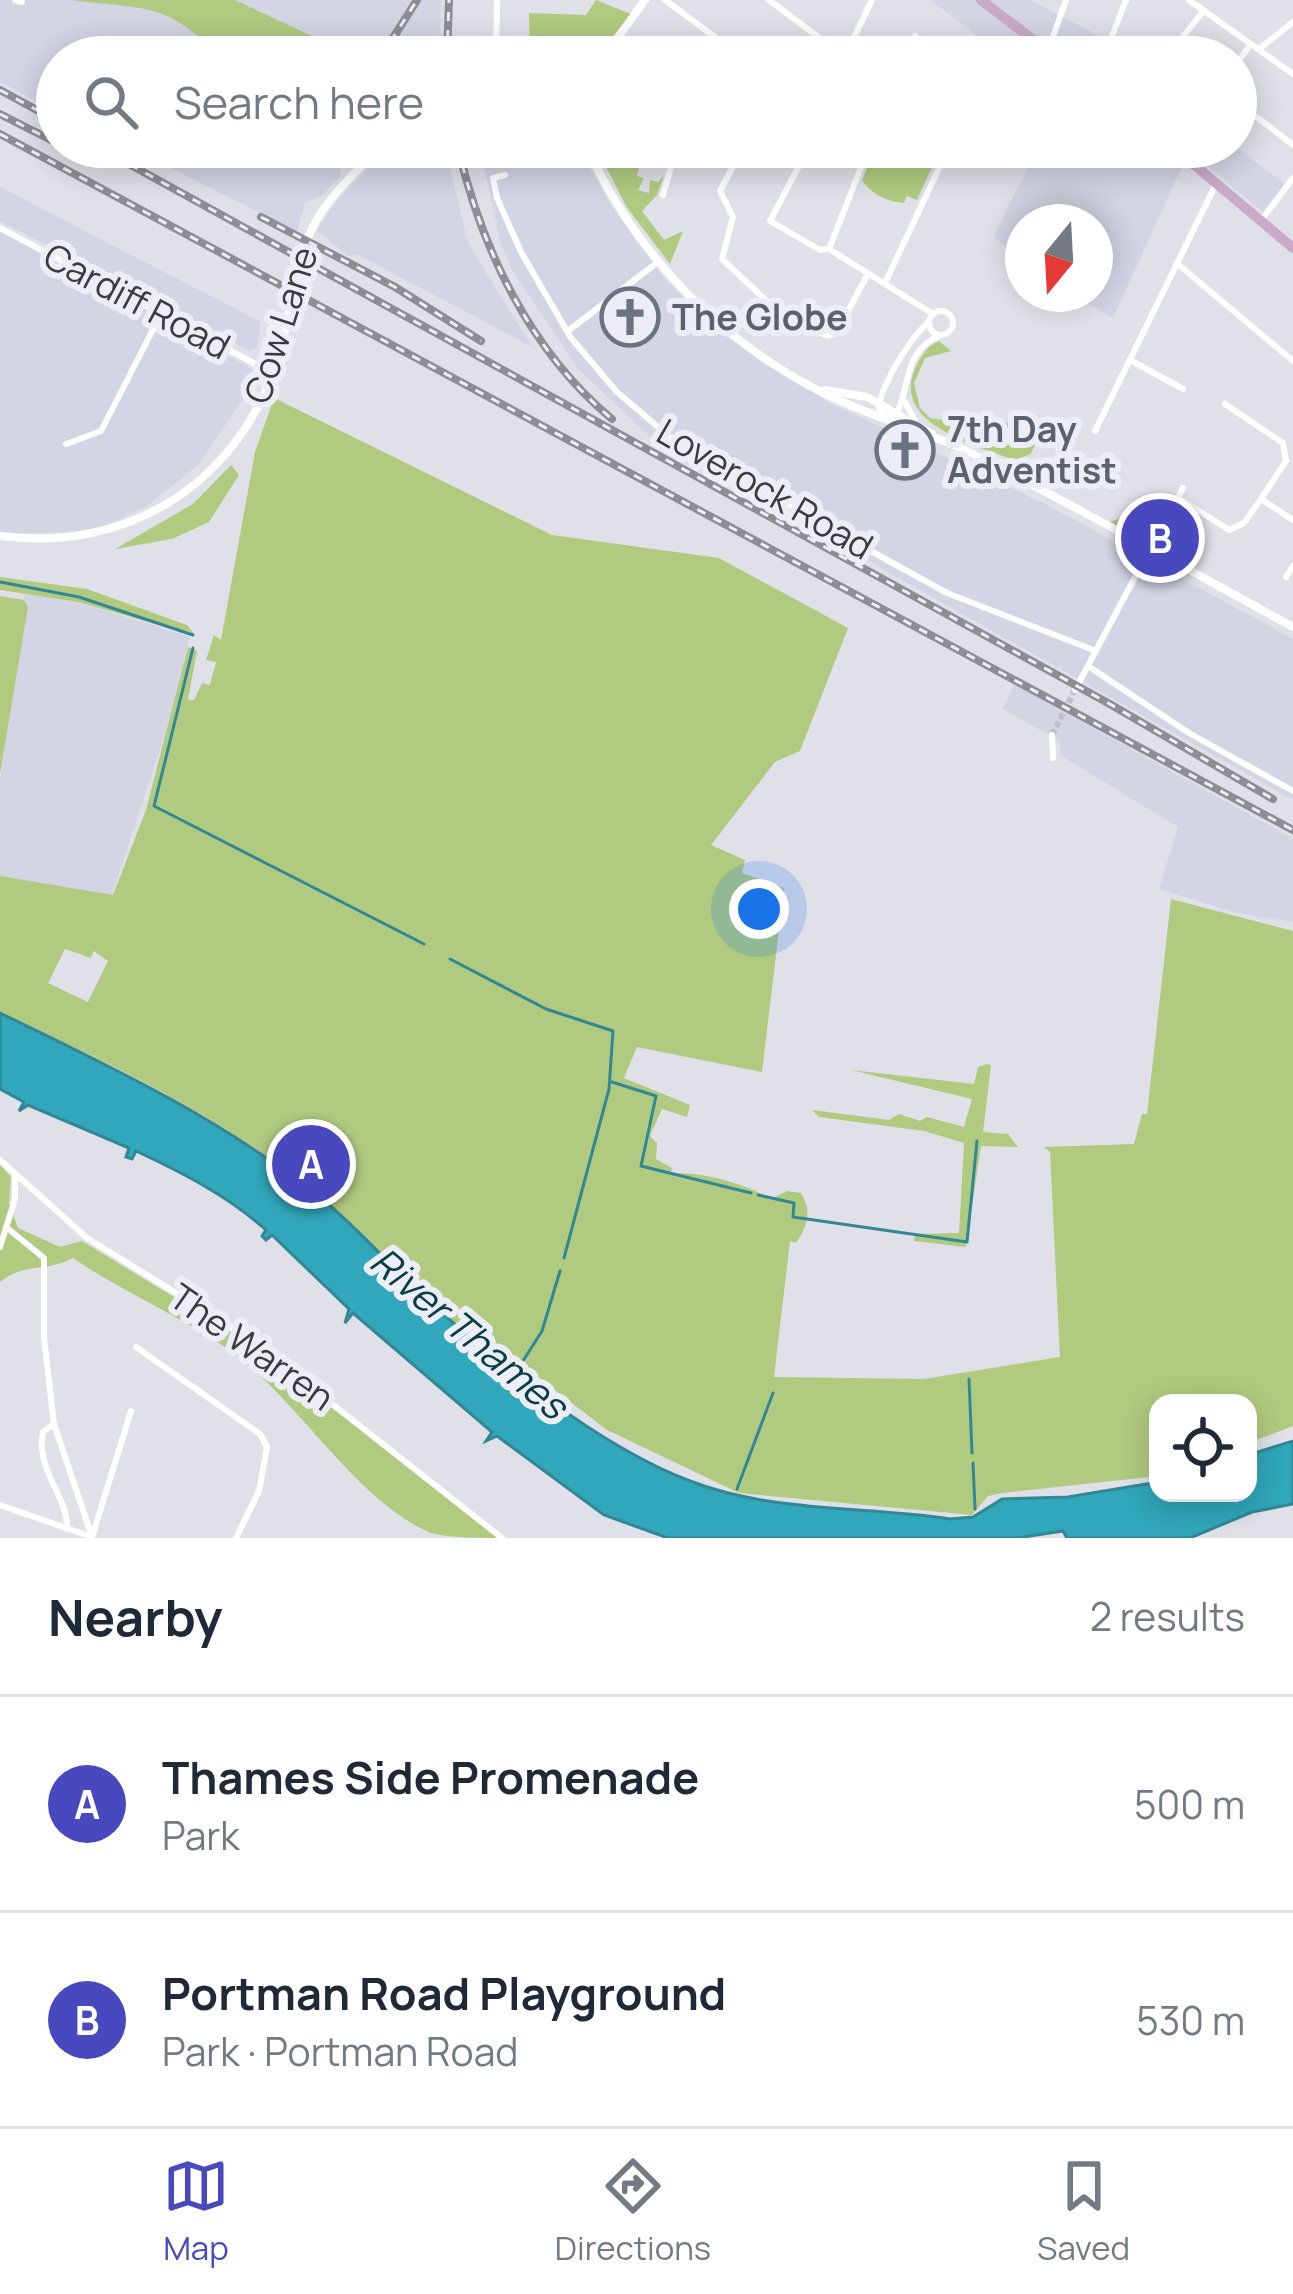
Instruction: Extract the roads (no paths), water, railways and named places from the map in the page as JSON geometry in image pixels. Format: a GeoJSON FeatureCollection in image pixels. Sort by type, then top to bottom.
{"type":"FeatureCollection","features":[{"type":"Feature","properties":{"kind":"main road"},"geometry":{"type":"LineString","coordinates":[[981,0],[1002,10],[1032,36]]}},
{"type":"Feature","properties":{"kind":"main road"},"geometry":{"type":"LineString","coordinates":[[1199,168],[1293,248]]}},
{"type":"Feature","properties":{"kind":"street"},"geometry":{"type":"LineString","coordinates":[[496,36],[497,0]]}},
{"type":"Feature","properties":{"kind":"street"},"geometry":{"type":"LineString","coordinates":[[622,36],[645,0]]}},
{"type":"Feature","properties":{"kind":"street"},"geometry":{"type":"LineString","coordinates":[[665,0],[714,36]]}},
{"type":"Feature","properties":{"kind":"street"},"geometry":{"type":"LineString","coordinates":[[769,0],[817,36]]}},
{"type":"Feature","properties":{"kind":"street"},"geometry":{"type":"LineString","coordinates":[[855,36],[872,0]]}},
{"type":"Feature","properties":{"kind":"street"},"geometry":{"type":"LineString","coordinates":[[1057,36],[1066,0]]}},
{"type":"Feature","properties":{"kind":"street"},"geometry":{"type":"LineString","coordinates":[[1112,36],[1126,0]]}},
{"type":"Feature","properties":{"kind":"street"},"geometry":{"type":"LineString","coordinates":[[1189,0],[1240,36]]}},
{"type":"Feature","properties":{"kind":"street"},"geometry":{"type":"LineString","coordinates":[[1184,36],[1204,10]]}},
{"type":"Feature","properties":{"kind":"street"},"geometry":{"type":"LineString","coordinates":[[1257,46],[1291,26]]}},
{"type":"Feature","properties":{"kind":"street"},"geometry":{"type":"LineString","coordinates":[[1257,48],[1293,74]]}},
{"type":"Feature","properties":{"kind":"street"},"geometry":{"type":"LineString","coordinates":[[1257,117],[1293,145]]}},
{"type":"Feature","properties":{"kind":"street","name":"Cow Lane"},"geometry":{"type":"LineString","coordinates":[[0,536],[62,540],[127,526],[180,498],[230,449],[273,374],[310,233],[333,196],[360,168]]}},
{"type":"Feature","properties":{"kind":"street"},"geometry":{"type":"LineString","coordinates":[[598,168],[614,201],[658,262],[728,331],[818,389],[935,437],[1293,627]]}},
{"type":"Feature","properties":{"kind":"street"},"geometry":{"type":"LineString","coordinates":[[663,194],[671,168]]}},
{"type":"Feature","properties":{"kind":"street"},"geometry":{"type":"LineString","coordinates":[[732,168],[720,191],[734,217],[722,259],[769,303],[827,336],[836,333],[868,274]]}},
{"type":"Feature","properties":{"kind":"street"},"geometry":{"type":"LineString","coordinates":[[797,168],[770,221],[885,283],[931,317],[939,336]]}},
{"type":"Feature","properties":{"kind":"street"},"geometry":{"type":"LineString","coordinates":[[829,249],[858,168]]}},
{"type":"Feature","properties":{"kind":"street"},"geometry":{"type":"LineString","coordinates":[[885,283],[939,168]]}},
{"type":"Feature","properties":{"kind":"street","name":"Loverock Road"},"geometry":{"type":"LineString","coordinates":[[505,175],[493,178],[501,207],[535,278],[568,331],[617,392],[693,455],[965,602],[1096,651]]}},
{"type":"Feature","properties":{"kind":"street"},"geometry":{"type":"LineString","coordinates":[[1262,220],[1293,178]]}},
{"type":"Feature","properties":{"kind":"street"},"geometry":{"type":"LineString","coordinates":[[1095,431],[1217,182]]}},
{"type":"Feature","properties":{"kind":"street","name":"Cardiff Road"},"geometry":{"type":"LineString","coordinates":[[0,228],[273,374]]}},
{"type":"Feature","properties":{"kind":"street"},"geometry":{"type":"LineString","coordinates":[[568,331],[658,262]]}},
{"type":"Feature","properties":{"kind":"street"},"geometry":{"type":"LineString","coordinates":[[1179,265],[1293,361]]}},
{"type":"Feature","properties":{"kind":"street"},"geometry":{"type":"LineString","coordinates":[[878,404],[931,317],[946,312],[953,320],[951,331],[927,340],[909,366],[898,411],[885,418]]}},
{"type":"Feature","properties":{"kind":"street"},"geometry":{"type":"LineString","coordinates":[[65,444],[101,431],[160,314]]}},
{"type":"Feature","properties":{"kind":"street"},"geometry":{"type":"LineString","coordinates":[[1130,360],[1184,389]]}},
{"type":"Feature","properties":{"kind":"street"},"geometry":{"type":"LineString","coordinates":[[867,397],[885,388]]}},
{"type":"Feature","properties":{"kind":"street"},"geometry":{"type":"LineString","coordinates":[[818,389],[867,397],[915,420],[935,437]]}},
{"type":"Feature","properties":{"kind":"street"},"geometry":{"type":"LineString","coordinates":[[903,399],[915,420]]}},
{"type":"Feature","properties":{"kind":"street"},"geometry":{"type":"LineString","coordinates":[[878,404],[885,418]]}},
{"type":"Feature","properties":{"kind":"street"},"geometry":{"type":"LineString","coordinates":[[1179,498],[1224,529],[1244,524],[1288,452],[1283,443],[1228,406],[1225,417]]}},
{"type":"Feature","properties":{"kind":"street"},"geometry":{"type":"LineString","coordinates":[[1171,510],[1183,488]]}},
{"type":"Feature","properties":{"kind":"street"},"geometry":{"type":"LineString","coordinates":[[1261,499],[1293,520]]}},
{"type":"Feature","properties":{"kind":"street"},"geometry":{"type":"LineString","coordinates":[[1075,690],[1150,549]]}},
{"type":"Feature","properties":{"kind":"street"},"geometry":{"type":"LineString","coordinates":[[1286,577],[1293,566]]}},
{"type":"Feature","properties":{"kind":"street"},"geometry":{"type":"LineString","coordinates":[[1088,666],[1189,733],[1293,791]]}},
{"type":"Feature","properties":{"kind":"street"},"geometry":{"type":"LineString","coordinates":[[1052,735],[1053,758]]}},
{"type":"Feature","properties":{"kind":"street","name":"The Warren"},"geometry":{"type":"LineString","coordinates":[[0,1160],[87,1238],[248,1337],[502,1538]]}},
{"type":"Feature","properties":{"kind":"street"},"geometry":{"type":"LineString","coordinates":[[0,1247],[15,1199],[15,1176]]}},
{"type":"Feature","properties":{"kind":"street"},"geometry":{"type":"LineString","coordinates":[[15,1199],[32,1192]]}},
{"type":"Feature","properties":{"kind":"street"},"geometry":{"type":"LineString","coordinates":[[6,1227],[38,1250],[47,1268],[44,1338],[54,1424],[93,1538]]}},
{"type":"Feature","properties":{"kind":"street"},"geometry":{"type":"LineString","coordinates":[[140,1348],[260,1434],[267,1447],[259,1491],[236,1538]]}},
{"type":"Feature","properties":{"kind":"street"},"geometry":{"type":"LineString","coordinates":[[93,1538],[131,1411]]}},
{"type":"Feature","properties":{"kind":"street"},"geometry":{"type":"LineString","coordinates":[[54,1424],[43,1432],[42,1447],[51,1489],[68,1513],[67,1529]]}},
{"type":"Feature","properties":{"kind":"street"},"geometry":{"type":"LineString","coordinates":[[0,1505],[93,1538]]}},
{"type":"Feature","properties":{"kind":"water"},"geometry":{"type":"Polygon","coordinates":[[[0,1013],[208,1120],[286,1171],[336,1211],[451,1321],[548,1400],[619,1446],[690,1481],[786,1504],[950,1519],[973,1517],[1002,1499],[1068,1497],[1149,1484],[1149,1502],[1257,1502],[1257,1452],[1293,1441],[1293,1504],[1252,1512],[1190,1538],[1067,1538],[1063,1531],[1017,1538],[668,1538],[604,1515],[497,1436],[486,1441],[492,1432],[353,1313],[345,1323],[349,1309],[272,1235],[266,1240],[262,1236],[266,1230],[236,1206],[136,1151],[132,1159],[126,1157],[129,1148],[28,1105],[19,1111],[24,1102],[0,1089],[0,1013]]]}},
{"type":"Feature","properties":{"kind":"waterway"},"geometry":{"type":"LineString","coordinates":[[0,582],[79,597],[193,635]]}},
{"type":"Feature","properties":{"kind":"waterway"},"geometry":{"type":"LineString","coordinates":[[193,648],[154,806],[424,944]]}},
{"type":"Feature","properties":{"kind":"waterway"},"geometry":{"type":"LineString","coordinates":[[450,959],[546,1009],[613,1031],[609,1089],[564,1258]]}},
{"type":"Feature","properties":{"kind":"waterway"},"geometry":{"type":"LineString","coordinates":[[612,1082],[656,1096],[641,1166],[751,1193]]}},
{"type":"Feature","properties":{"kind":"waterway"},"geometry":{"type":"LineString","coordinates":[[758,1195],[794,1203],[793,1217],[967,1242],[977,1141]]}},
{"type":"Feature","properties":{"kind":"waterway","name":"River Thames"},"geometry":{"type":"LineString","coordinates":[[521,1364],[542,1331],[560,1271]]}},
{"type":"Feature","properties":{"kind":"waterway"},"geometry":{"type":"LineString","coordinates":[[969,1379],[972,1453]]}},
{"type":"Feature","properties":{"kind":"waterway"},"geometry":{"type":"LineString","coordinates":[[737,1489],[773,1393]]}},
{"type":"Feature","properties":{"kind":"waterway"},"geometry":{"type":"LineString","coordinates":[[973,1463],[975,1509]]}},
{"type":"Feature","properties":{"kind":"tunnel"},"geometry":{"type":"LineString","coordinates":[[1052,735],[1075,690]]}},
{"type":"Feature","properties":{"kind":"railway"},"geometry":{"type":"LineString","coordinates":[[394,36],[417,0]]}},
{"type":"Feature","properties":{"kind":"railway"},"geometry":{"type":"LineString","coordinates":[[448,36],[449,0]]}},
{"type":"Feature","properties":{"kind":"railway"},"geometry":{"type":"LineString","coordinates":[[0,90],[36,110]]}},
{"type":"Feature","properties":{"kind":"railway"},"geometry":{"type":"LineString","coordinates":[[0,114],[36,132]]}},
{"type":"Feature","properties":{"kind":"railway"},"geometry":{"type":"LineString","coordinates":[[0,134],[36,153]]}},
{"type":"Feature","properties":{"kind":"railway"},"geometry":{"type":"LineString","coordinates":[[63,168],[1293,830]]}},
{"type":"Feature","properties":{"kind":"railway"},"geometry":{"type":"LineString","coordinates":[[136,168],[1108,703],[1273,799]]}},
{"type":"Feature","properties":{"kind":"railway"},"geometry":{"type":"LineString","coordinates":[[464,168],[495,260],[533,330],[583,392],[612,419]]}},
{"type":"Feature","properties":{"kind":"railway"},"geometry":{"type":"LineString","coordinates":[[261,217],[395,287],[481,341]]}},
{"type":"Feature","properties":{"kind":"place","name":"The Globe"},"geometry":{"type":"Point","coordinates":[630,317]}},
{"type":"Feature","properties":{"kind":"place","name":"7th Day Adventist"},"geometry":{"type":"Point","coordinates":[905,450]}},
{"type":"Feature","properties":{"kind":"place","name":"Portman Road Playground"},"geometry":{"type":"Point","coordinates":[1160,538]}},
{"type":"Feature","properties":{"kind":"place","name":"Thames Side Promenade"},"geometry":{"type":"Point","coordinates":[311,1164]}}]}
